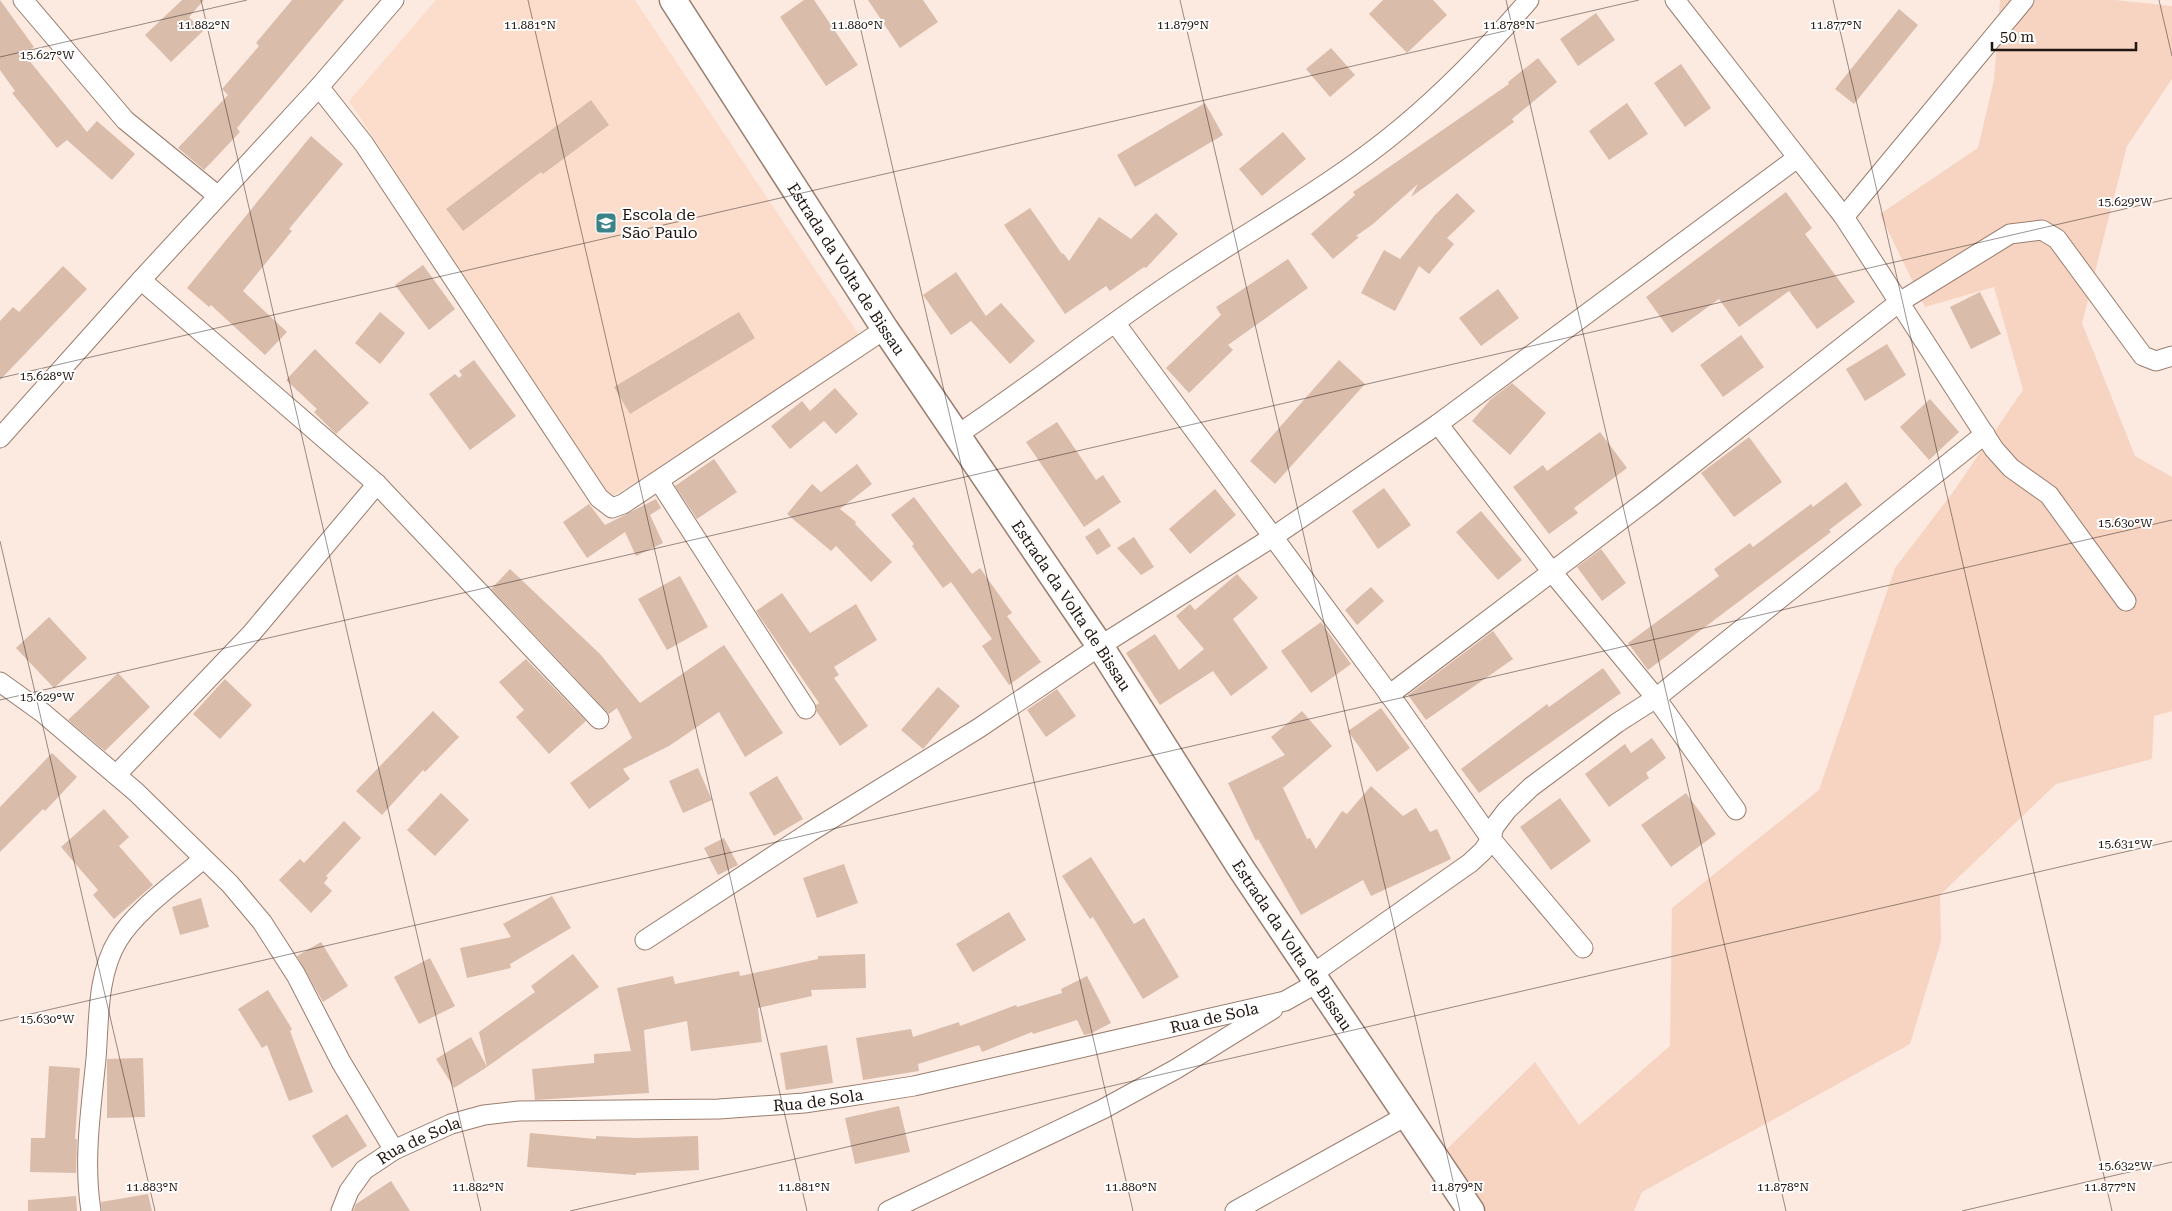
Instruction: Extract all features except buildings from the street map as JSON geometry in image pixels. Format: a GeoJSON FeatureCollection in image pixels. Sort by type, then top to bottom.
{"type":"FeatureCollection","features":[{"type":"Feature","properties":{"kind":"main road","name":"Estrada da Volta de Bissau"},"geometry":{"type":"LineString","coordinates":[[673,0],[886,329],[1100,646],[1314,979],[1471,1211]]}},
{"type":"Feature","properties":{"kind":"street"},"geometry":{"type":"LineString","coordinates":[[23,0],[125,120],[218,196]]}},
{"type":"Feature","properties":{"kind":"street"},"geometry":{"type":"LineString","coordinates":[[0,438],[141,280],[319,87],[394,0]]}},
{"type":"Feature","properties":{"kind":"street"},"geometry":{"type":"LineString","coordinates":[[957,435],[1184,274],[1321,187],[1401,128],[1460,73],[1528,0]]}},
{"type":"Feature","properties":{"kind":"street"},"geometry":{"type":"LineString","coordinates":[[1675,0],[1844,217],[1994,449],[2011,468],[2036,485],[2054,502],[2126,601]]}},
{"type":"Feature","properties":{"kind":"street"},"geometry":{"type":"LineString","coordinates":[[1844,217],[2024,0]]}},
{"type":"Feature","properties":{"kind":"street"},"geometry":{"type":"LineString","coordinates":[[319,87],[364,144],[599,498],[612,508],[623,504],[659,481],[886,329]]}},
{"type":"Feature","properties":{"kind":"street"},"geometry":{"type":"LineString","coordinates":[[644,940],[810,832],[971,733],[1100,646],[1272,537],[1438,424],[1797,158]]}},
{"type":"Feature","properties":{"kind":"street"},"geometry":{"type":"LineString","coordinates":[[1389,695],[1552,572],[1898,303],[2010,234],[2042,230],[2056,238],[2143,356],[2156,361],[2172,356]]}},
{"type":"Feature","properties":{"kind":"street"},"geometry":{"type":"LineString","coordinates":[[141,280],[377,484],[599,719]]}},
{"type":"Feature","properties":{"kind":"street"},"geometry":{"type":"LineString","coordinates":[[1116,324],[1389,695],[1491,839],[1583,948]]}},
{"type":"Feature","properties":{"kind":"street"},"geometry":{"type":"LineString","coordinates":[[1438,424],[1552,572],[1656,698],[1736,810]]}},
{"type":"Feature","properties":{"kind":"street","name":"Rua de Sola"},"geometry":{"type":"LineString","coordinates":[[340,1211],[349,1191],[364,1170],[394,1150],[451,1124],[484,1115],[519,1110],[719,1108],[804,1103],[914,1086],[1285,1001],[1470,863],[1491,839],[1494,827],[1506,810],[1531,787],[1617,723],[1656,698],[1985,434]]}},
{"type":"Feature","properties":{"kind":"street"},"geometry":{"type":"LineString","coordinates":[[659,481],[806,709]]}},
{"type":"Feature","properties":{"kind":"street"},"geometry":{"type":"LineString","coordinates":[[116,774],[251,634],[377,484]]}},
{"type":"Feature","properties":{"kind":"street"},"geometry":{"type":"LineString","coordinates":[[0,682],[43,713],[116,774],[230,884],[262,922],[296,975],[342,1062],[394,1150]]}},
{"type":"Feature","properties":{"kind":"street"},"geometry":{"type":"LineString","coordinates":[[91,1211],[87,1171],[101,990],[110,956],[117,941],[130,922],[203,859]]}},
{"type":"Feature","properties":{"kind":"street"},"geometry":{"type":"LineString","coordinates":[[888,1211],[1103,1109],[1176,1069],[1285,1001]]}},
{"type":"Feature","properties":{"kind":"street"},"geometry":{"type":"LineString","coordinates":[[1235,1211],[1406,1116]]}},
{"type":"Feature","properties":{"kind":"shaded area","name":"Escola de São Paulo"},"geometry":{"type":"Polygon","coordinates":[[[436,0],[635,0],[865,344],[611,497],[349,101],[436,0]]]}},
{"type":"Feature","properties":{"kind":"shaded area"},"geometry":{"type":"Polygon","coordinates":[[[2000,0],[2115,0],[2172,6],[2172,79],[2127,146],[2082,323],[2135,456],[2172,477],[2172,711],[2154,716],[2152,759],[2056,784],[1940,895],[1941,941],[1910,1044],[1642,1192],[1634,1211],[1486,1211],[1446,1150],[1535,1062],[1579,1125],[1670,1046],[1672,908],[1819,790],[1895,568],[1953,492],[2023,390],[1994,287],[1925,307],[1880,214],[1978,148],[1994,80],[2000,0]]]}},
{"type":"Feature","properties":{"kind":"place","name":"Escola de São Paulo"},"geometry":{"type":"Point","coordinates":[606,223]}}]}
